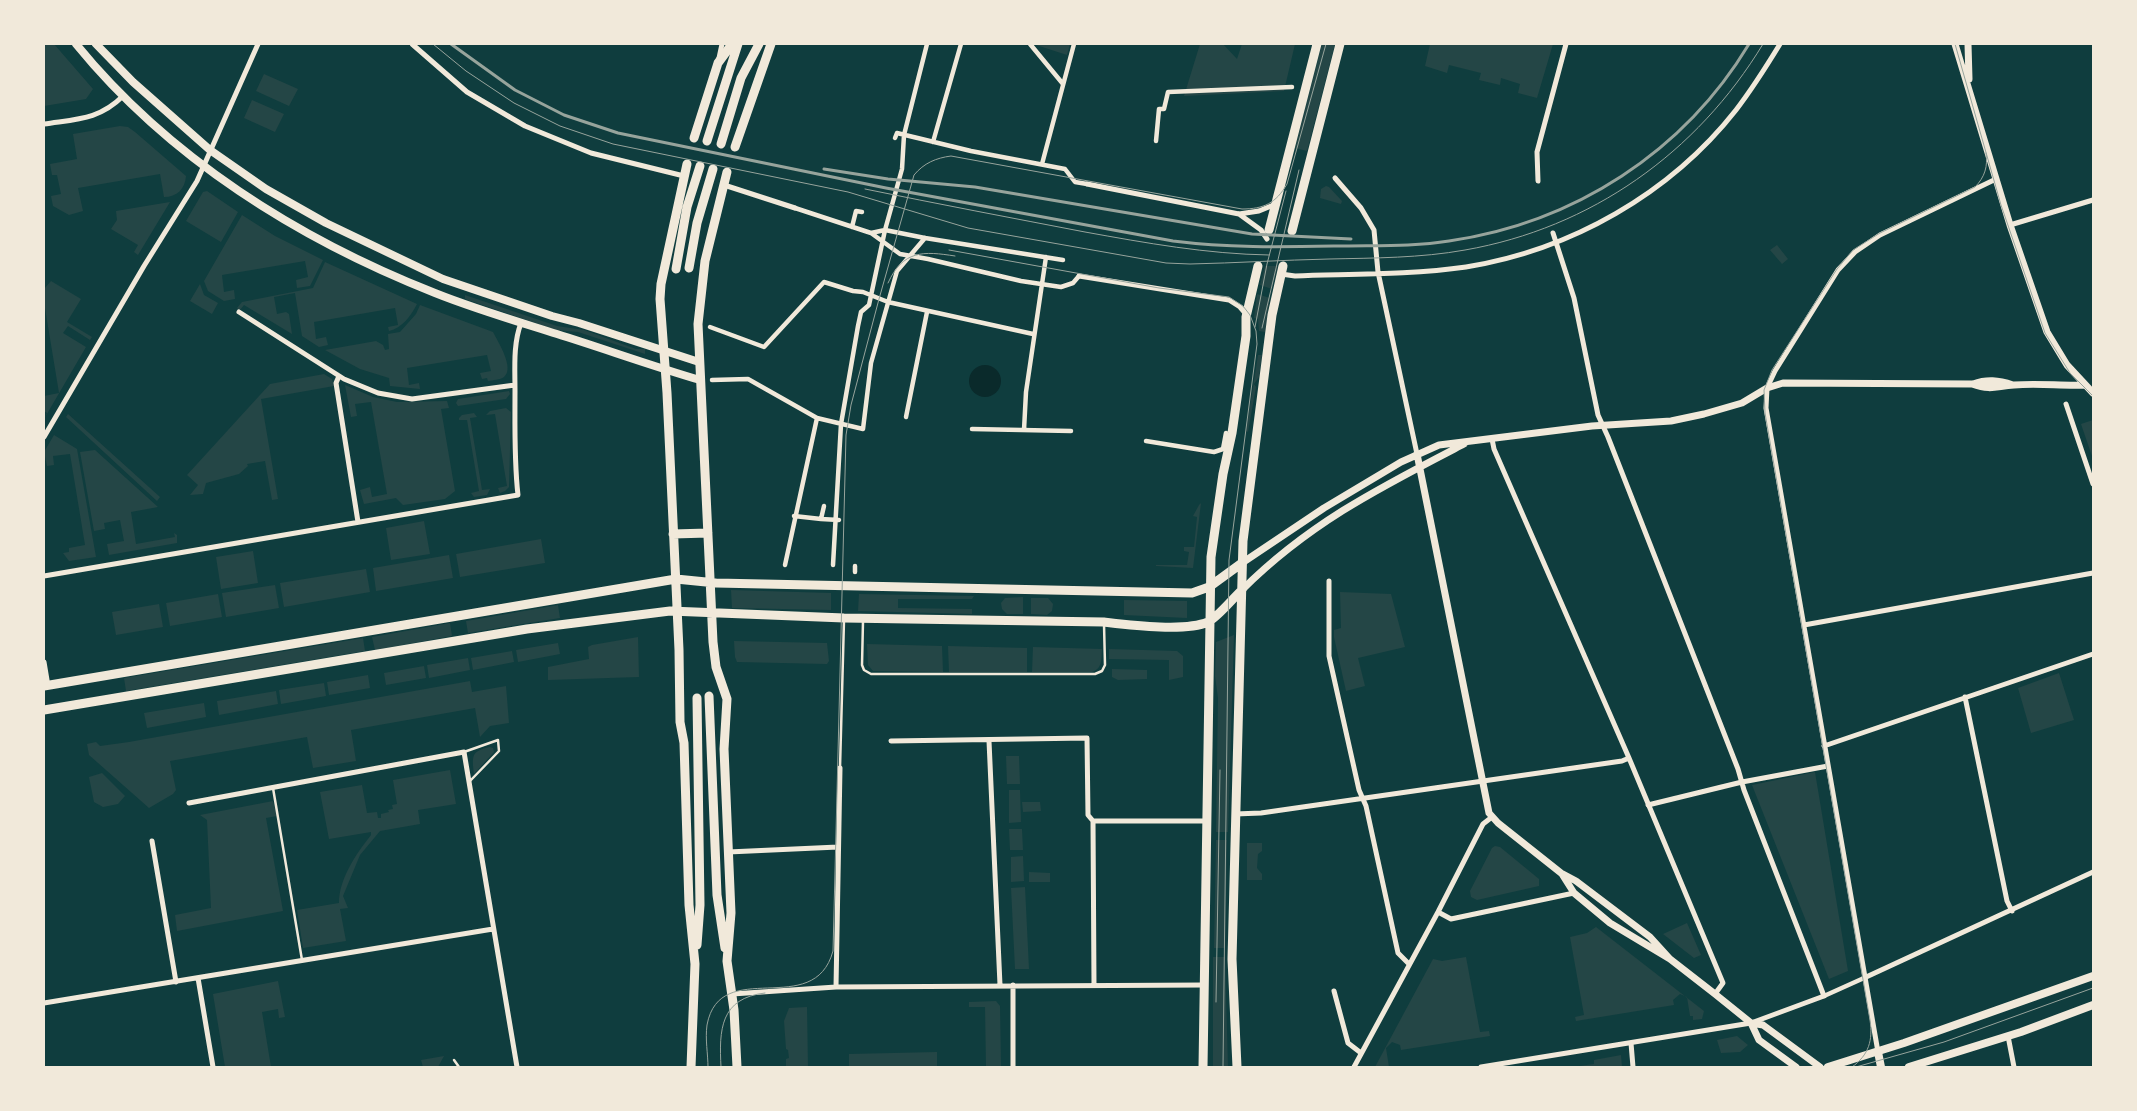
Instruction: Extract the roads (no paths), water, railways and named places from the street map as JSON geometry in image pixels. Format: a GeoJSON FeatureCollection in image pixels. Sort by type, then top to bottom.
{"type":"FeatureCollection","features":[{"type":"Feature","properties":{"kind":"main road"},"geometry":{"type":"LineString","coordinates":[[76,44],[150,123],[203,167],[248,198],[351,255],[437,294],[700,380]]}},
{"type":"Feature","properties":{"kind":"main road"},"geometry":{"type":"LineString","coordinates":[[96,44],[133,82],[210,150],[251,179],[296,207],[350,236],[438,277],[552,316],[699,362]]}},
{"type":"Feature","properties":{"kind":"main road"},"geometry":{"type":"LineString","coordinates":[[694,138],[718,62],[732,44]]}},
{"type":"Feature","properties":{"kind":"main road"},"geometry":{"type":"LineString","coordinates":[[708,141],[738,44]]}},
{"type":"Feature","properties":{"kind":"main road"},"geometry":{"type":"LineString","coordinates":[[721,144],[741,78],[759,44]]}},
{"type":"Feature","properties":{"kind":"main road"},"geometry":{"type":"LineString","coordinates":[[734,147],[771,44]]}},
{"type":"Feature","properties":{"kind":"main road"},"geometry":{"type":"LineString","coordinates":[[1268,235],[1317,44]]}},
{"type":"Feature","properties":{"kind":"main road"},"geometry":{"type":"LineString","coordinates":[[1292,231],[1340,44]]}},
{"type":"Feature","properties":{"kind":"main road"},"geometry":{"type":"LineString","coordinates":[[687,164],[661,284],[676,580],[680,722],[684,743],[688,905],[695,964]]}},
{"type":"Feature","properties":{"kind":"main road"},"geometry":{"type":"LineString","coordinates":[[676,269],[687,206],[700,166]]}},
{"type":"Feature","properties":{"kind":"main road"},"geometry":{"type":"LineString","coordinates":[[689,268],[697,223],[713,169]]}},
{"type":"Feature","properties":{"kind":"main road"},"geometry":{"type":"LineString","coordinates":[[727,172],[713,224],[701,288],[698,324],[711,612],[715,658],[726,700],[724,749],[731,913],[727,961]]}},
{"type":"Feature","properties":{"kind":"main road"},"geometry":{"type":"LineString","coordinates":[[1203,1067],[1208,821],[1209,587],[1211,557],[1246,336],[1246,314],[1258,266]]}},
{"type":"Feature","properties":{"kind":"main road"},"geometry":{"type":"LineString","coordinates":[[1237,1067],[1232,959],[1244,526],[1272,315],[1282,270]]}},
{"type":"Feature","properties":{"kind":"main road"},"geometry":{"type":"LineString","coordinates":[[673,534],[708,533]]}},
{"type":"Feature","properties":{"kind":"main road"},"geometry":{"type":"LineString","coordinates":[[46,686],[676,580],[1189,593],[1209,587],[1242,563]]}},
{"type":"Feature","properties":{"kind":"main road"},"geometry":{"type":"LineString","coordinates":[[44,710],[540,627],[586,623],[651,612],[711,612],[863,619],[1104,622],[1132,626],[1184,626],[1209,621],[1242,590]]}},
{"type":"Feature","properties":{"kind":"main road"},"geometry":{"type":"LineString","coordinates":[[709,696],[717,895],[732,994],[737,1067]]}},
{"type":"Feature","properties":{"kind":"main road"},"geometry":{"type":"LineString","coordinates":[[691,1067],[695,964],[700,905],[697,698]]}},
{"type":"Feature","properties":{"kind":"main road"},"geometry":{"type":"LineString","coordinates":[[1828,1067],[1878,1052],[2093,976]]}},
{"type":"Feature","properties":{"kind":"main road"},"geometry":{"type":"LineString","coordinates":[[1910,1067],[2008,1036],[2093,1005]]}},
{"type":"Feature","properties":{"kind":"main road"},"geometry":{"type":"LineString","coordinates":[[1878,1052],[1881,1067]]}},
{"type":"Feature","properties":{"kind":"street"},"geometry":{"type":"LineString","coordinates":[[44,437],[144,266],[195,184],[258,44]]}},
{"type":"Feature","properties":{"kind":"street"},"geometry":{"type":"LineString","coordinates":[[412,44],[467,92],[525,126],[591,153],[684,176]]}},
{"type":"Feature","properties":{"kind":"street"},"geometry":{"type":"LineString","coordinates":[[718,62],[722,44]]}},
{"type":"Feature","properties":{"kind":"street"},"geometry":{"type":"LineString","coordinates":[[833,565],[841,424],[861,312],[868,305],[885,230],[902,169],[904,135],[928,44]]}},
{"type":"Feature","properties":{"kind":"street"},"geometry":{"type":"LineString","coordinates":[[934,142],[961,44]]}},
{"type":"Feature","properties":{"kind":"street"},"geometry":{"type":"LineString","coordinates":[[1030,44],[1063,84]]}},
{"type":"Feature","properties":{"kind":"street"},"geometry":{"type":"LineString","coordinates":[[1042,164],[1074,44]]}},
{"type":"Feature","properties":{"kind":"street"},"geometry":{"type":"LineString","coordinates":[[1538,180],[1537,152],[1566,44]]}},
{"type":"Feature","properties":{"kind":"street"},"geometry":{"type":"LineString","coordinates":[[1282,270],[1296,276],[1417,272],[1467,266],[1517,255],[1556,242],[1609,218],[1658,186],[1693,156],[1735,111],[1756,84],[1780,44]]}},
{"type":"Feature","properties":{"kind":"street"},"geometry":{"type":"LineString","coordinates":[[1955,44],[2010,225],[2047,332],[2063,360],[2093,393]]}},
{"type":"Feature","properties":{"kind":"street"},"geometry":{"type":"LineString","coordinates":[[1968,44],[1970,89]]}},
{"type":"Feature","properties":{"kind":"street"},"geometry":{"type":"LineString","coordinates":[[1156,141],[1159,109],[1164,109],[1168,92],[1292,87]]}},
{"type":"Feature","properties":{"kind":"street"},"geometry":{"type":"LineString","coordinates":[[44,124],[103,113],[123,96]]}},
{"type":"Feature","properties":{"kind":"street"},"geometry":{"type":"LineString","coordinates":[[895,138],[897,133],[1065,169],[1076,182],[1239,214],[1259,211],[1276,204]]}},
{"type":"Feature","properties":{"kind":"street"},"geometry":{"type":"LineString","coordinates":[[895,167],[902,169]]}},
{"type":"Feature","properties":{"kind":"street"},"geometry":{"type":"LineString","coordinates":[[1335,178],[1361,208],[1374,230],[1378,272],[1420,466],[1489,813],[1561,874],[1576,881],[1650,937],[1670,959]]}},
{"type":"Feature","properties":{"kind":"street"},"geometry":{"type":"LineString","coordinates":[[1878,1052],[1766,408],[1767,388],[1774,370],[1838,270],[1854,252],[1880,235],[1996,179]]}},
{"type":"Feature","properties":{"kind":"street"},"geometry":{"type":"LineString","coordinates":[[723,184],[871,232],[900,254],[928,258],[1061,288],[1074,283],[1079,276],[1229,300],[1240,307],[1246,314]]}},
{"type":"Feature","properties":{"kind":"street"},"geometry":{"type":"LineString","coordinates":[[2010,225],[2093,200]]}},
{"type":"Feature","properties":{"kind":"street"},"geometry":{"type":"LineString","coordinates":[[852,227],[856,210],[862,212]]}},
{"type":"Feature","properties":{"kind":"street"},"geometry":{"type":"LineString","coordinates":[[1239,214],[1268,235]]}},
{"type":"Feature","properties":{"kind":"street"},"geometry":{"type":"LineString","coordinates":[[871,232],[885,230],[1064,260]]}},
{"type":"Feature","properties":{"kind":"street"},"geometry":{"type":"LineString","coordinates":[[1553,233],[1574,298],[1598,416],[1740,773],[1824,996]]}},
{"type":"Feature","properties":{"kind":"street"},"geometry":{"type":"LineString","coordinates":[[712,380],[748,379],[817,418],[863,429],[871,363],[897,271],[925,238]]}},
{"type":"Feature","properties":{"kind":"street"},"geometry":{"type":"LineString","coordinates":[[1024,430],[1026,392],[1033,334],[1046,257]]}},
{"type":"Feature","properties":{"kind":"street"},"geometry":{"type":"LineString","coordinates":[[710,327],[764,347],[824,282],[853,291],[864,292],[888,302],[927,312],[1033,334]]}},
{"type":"Feature","properties":{"kind":"street"},"geometry":{"type":"LineString","coordinates":[[239,312],[340,376],[378,394],[412,399],[515,386]]}},
{"type":"Feature","properties":{"kind":"street"},"geometry":{"type":"LineString","coordinates":[[906,417],[927,312]]}},
{"type":"Feature","properties":{"kind":"street"},"geometry":{"type":"LineString","coordinates":[[44,576],[518,495],[515,386],[516,337],[521,322]]}},
{"type":"Feature","properties":{"kind":"street"},"geometry":{"type":"LineString","coordinates":[[914,353],[918,358]]}},
{"type":"Feature","properties":{"kind":"street"},"geometry":{"type":"LineString","coordinates":[[340,376],[336,383],[358,522]]}},
{"type":"Feature","properties":{"kind":"street"},"geometry":{"type":"LineString","coordinates":[[1242,563],[1324,508],[1417,454],[1439,444],[1602,425],[1669,421],[1704,414],[1742,402],[1767,388],[1789,383],[1972,384],[1983,380],[1999,380],[2013,385],[2085,385],[2093,383]]}},
{"type":"Feature","properties":{"kind":"street"},"geometry":{"type":"LineString","coordinates":[[2066,404],[2093,484]]}},
{"type":"Feature","properties":{"kind":"street"},"geometry":{"type":"LineString","coordinates":[[785,565],[794,516],[817,418]]}},
{"type":"Feature","properties":{"kind":"street"},"geometry":{"type":"LineString","coordinates":[[972,430],[1071,431]]}},
{"type":"Feature","properties":{"kind":"street"},"geometry":{"type":"LineString","coordinates":[[1032,430],[1032,437]]}},
{"type":"Feature","properties":{"kind":"street"},"geometry":{"type":"LineString","coordinates":[[1146,441],[1214,452],[1223,450],[1226,433]]}},
{"type":"Feature","properties":{"kind":"street"},"geometry":{"type":"LineString","coordinates":[[1492,439],[1494,450],[1628,758],[1723,983],[1715,994]]}},
{"type":"Feature","properties":{"kind":"street"},"geometry":{"type":"LineString","coordinates":[[1242,590],[1268,565],[1349,505],[1467,442]]}},
{"type":"Feature","properties":{"kind":"street"},"geometry":{"type":"LineString","coordinates":[[821,518],[824,507]]}},
{"type":"Feature","properties":{"kind":"street"},"geometry":{"type":"LineString","coordinates":[[794,516],[837,520]]}},
{"type":"Feature","properties":{"kind":"street"},"geometry":{"type":"LineString","coordinates":[[855,572],[856,566]]}},
{"type":"Feature","properties":{"kind":"street"},"geometry":{"type":"LineString","coordinates":[[1804,625],[2093,573]]}},
{"type":"Feature","properties":{"kind":"street"},"geometry":{"type":"LineString","coordinates":[[1329,581],[1329,656],[1347,742],[1366,806],[1398,953],[1409,964]]}},
{"type":"Feature","properties":{"kind":"street"},"geometry":{"type":"LineString","coordinates":[[1824,746],[2093,654]]}},
{"type":"Feature","properties":{"kind":"street"},"geometry":{"type":"LineString","coordinates":[[44,662],[46,686]]}},
{"type":"Feature","properties":{"kind":"street"},"geometry":{"type":"LineString","coordinates":[[1965,697],[2007,901],[2012,911]]}},
{"type":"Feature","properties":{"kind":"street"},"geometry":{"type":"LineString","coordinates":[[891,741],[1087,738],[1088,815],[1093,821],[1094,985]]}},
{"type":"Feature","properties":{"kind":"street"},"geometry":{"type":"LineString","coordinates":[[989,740],[1000,985]]}},
{"type":"Feature","properties":{"kind":"street"},"geometry":{"type":"LineString","coordinates":[[189,803],[464,752],[517,1067]]}},
{"type":"Feature","properties":{"kind":"street"},"geometry":{"type":"LineString","coordinates":[[1235,814],[1254,814],[1363,799],[1622,761],[1628,758]]}},
{"type":"Feature","properties":{"kind":"street"},"geometry":{"type":"LineString","coordinates":[[1648,805],[1742,782],[1828,766]]}},
{"type":"Feature","properties":{"kind":"street"},"geometry":{"type":"LineString","coordinates":[[836,987],[840,768]]}},
{"type":"Feature","properties":{"kind":"street"},"geometry":{"type":"LineString","coordinates":[[1354,1067],[1484,824],[1492,817]]}},
{"type":"Feature","properties":{"kind":"street"},"geometry":{"type":"LineString","coordinates":[[1093,821],[1208,821]]}},
{"type":"Feature","properties":{"kind":"street"},"geometry":{"type":"LineString","coordinates":[[152,841],[176,982]]}},
{"type":"Feature","properties":{"kind":"street"},"geometry":{"type":"LineString","coordinates":[[728,852],[838,847]]}},
{"type":"Feature","properties":{"kind":"street"},"geometry":{"type":"LineString","coordinates":[[1480,1067],[1751,1023],[1824,996],[2012,911],[2093,872]]}},
{"type":"Feature","properties":{"kind":"street"},"geometry":{"type":"LineString","coordinates":[[1561,874],[1574,893],[1610,923],[1670,959],[1751,1023],[1759,1040],[1796,1067]]}},
{"type":"Feature","properties":{"kind":"street"},"geometry":{"type":"LineString","coordinates":[[1438,912],[1450,918],[1574,893]]}},
{"type":"Feature","properties":{"kind":"street"},"geometry":{"type":"LineString","coordinates":[[44,1003],[493,929]]}},
{"type":"Feature","properties":{"kind":"street"},"geometry":{"type":"LineString","coordinates":[[198,978],[213,1067]]}},
{"type":"Feature","properties":{"kind":"street"},"geometry":{"type":"LineString","coordinates":[[732,994],[836,987],[1204,985]]}},
{"type":"Feature","properties":{"kind":"street"},"geometry":{"type":"LineString","coordinates":[[1013,986],[1013,1067]]}},
{"type":"Feature","properties":{"kind":"street"},"geometry":{"type":"LineString","coordinates":[[1334,990],[1348,1043],[1361,1053]]}},
{"type":"Feature","properties":{"kind":"street"},"geometry":{"type":"LineString","coordinates":[[1751,1023],[1763,1025],[1820,1067]]}},
{"type":"Feature","properties":{"kind":"street"},"geometry":{"type":"LineString","coordinates":[[2008,1036],[2014,1067]]}},
{"type":"Feature","properties":{"kind":"street"},"geometry":{"type":"LineString","coordinates":[[1630,1043],[1633,1067]]}},
{"type":"Feature","properties":{"kind":"lane"},"geometry":{"type":"LineString","coordinates":[[840,768],[844,618]]}},
{"type":"Feature","properties":{"kind":"lane"},"geometry":{"type":"LineString","coordinates":[[863,619],[862,665],[864,670],[871,674],[1096,674],[1102,671],[1105,666],[1104,622]]}},
{"type":"Feature","properties":{"kind":"lane"},"geometry":{"type":"LineString","coordinates":[[464,752],[498,740],[499,751],[469,783]]}},
{"type":"Feature","properties":{"kind":"lane"},"geometry":{"type":"LineString","coordinates":[[273,788],[302,961]]}},
{"type":"Feature","properties":{"kind":"lane"},"geometry":{"type":"LineString","coordinates":[[454,1060],[459,1067]]}},
{"type":"Feature","properties":{"kind":"tram line"},"geometry":{"type":"LineString","coordinates":[[433,44],[466,71],[514,103],[560,126],[613,144],[848,192],[968,228],[1166,263],[1190,264],[1432,255],[1465,250],[1511,239],[1555,224],[1597,204],[1636,180],[1673,151],[1706,119],[1736,83],[1763,44]]}},
{"type":"Feature","properties":{"kind":"tram line"},"geometry":{"type":"LineString","coordinates":[[708,1067],[707,1025],[715,1005],[730,994],[748,989],[788,987],[807,982],[823,971],[833,951],[846,435],[851,405],[914,175],[931,162],[951,156],[1242,209],[1257,208],[1269,204],[1283,191],[1287,184],[1326,44]]}},
{"type":"Feature","properties":{"kind":"tram line"},"geometry":{"type":"LineString","coordinates":[[1955,44],[2001,205],[2045,333],[2070,373],[2093,396]]}},
{"type":"Feature","properties":{"kind":"tram line"},"geometry":{"type":"LineString","coordinates":[[1852,1067],[1858,1062],[1869,1046],[1871,1034],[1870,1020],[1765,413],[1764,390],[1772,370],[1837,269],[1853,250],[1880,233],[1975,187],[1985,171],[1986,153]]}},
{"type":"Feature","properties":{"kind":"tram line"},"geometry":{"type":"LineString","coordinates":[[1262,328],[1299,170]]}},
{"type":"Feature","properties":{"kind":"tram line"},"geometry":{"type":"LineString","coordinates":[[865,189],[1154,244],[1223,253],[1269,255]]}},
{"type":"Feature","properties":{"kind":"tram line"},"geometry":{"type":"LineString","coordinates":[[1255,327],[1267,264],[1286,191]]}},
{"type":"Feature","properties":{"kind":"tram line"},"geometry":{"type":"LineString","coordinates":[[949,250],[1159,288],[1229,297],[1243,306],[1250,315],[1256,331],[1257,344],[1229,560],[1223,1067]]}},
{"type":"Feature","properties":{"kind":"tram line"},"geometry":{"type":"LineString","coordinates":[[888,283],[900,264],[915,255],[933,253],[955,256]]}},
{"type":"Feature","properties":{"kind":"tram line"},"geometry":{"type":"LineString","coordinates":[[1216,1002],[1220,770]]}},
{"type":"Feature","properties":{"kind":"tram line"},"geometry":{"type":"LineString","coordinates":[[1856,1067],[1944,1042],[2093,988]]}},
{"type":"Feature","properties":{"kind":"tram line"},"geometry":{"type":"LineString","coordinates":[[721,1067],[720,1053],[725,1018],[739,1001],[750,996],[765,993]]}},
{"type":"Feature","properties":{"kind":"railway"},"geometry":{"type":"LineString","coordinates":[[451,44],[515,90],[564,115],[618,133],[886,188],[1173,241],[1214,245],[1274,247],[1435,243],[1495,232],[1539,218],[1582,199],[1622,176],[1658,149],[1692,118],[1723,83],[1749,44]]}},
{"type":"Feature","properties":{"kind":"railway"},"geometry":{"type":"LineString","coordinates":[[824,169],[888,179],[975,187],[1252,234],[1351,239]]}}]}
